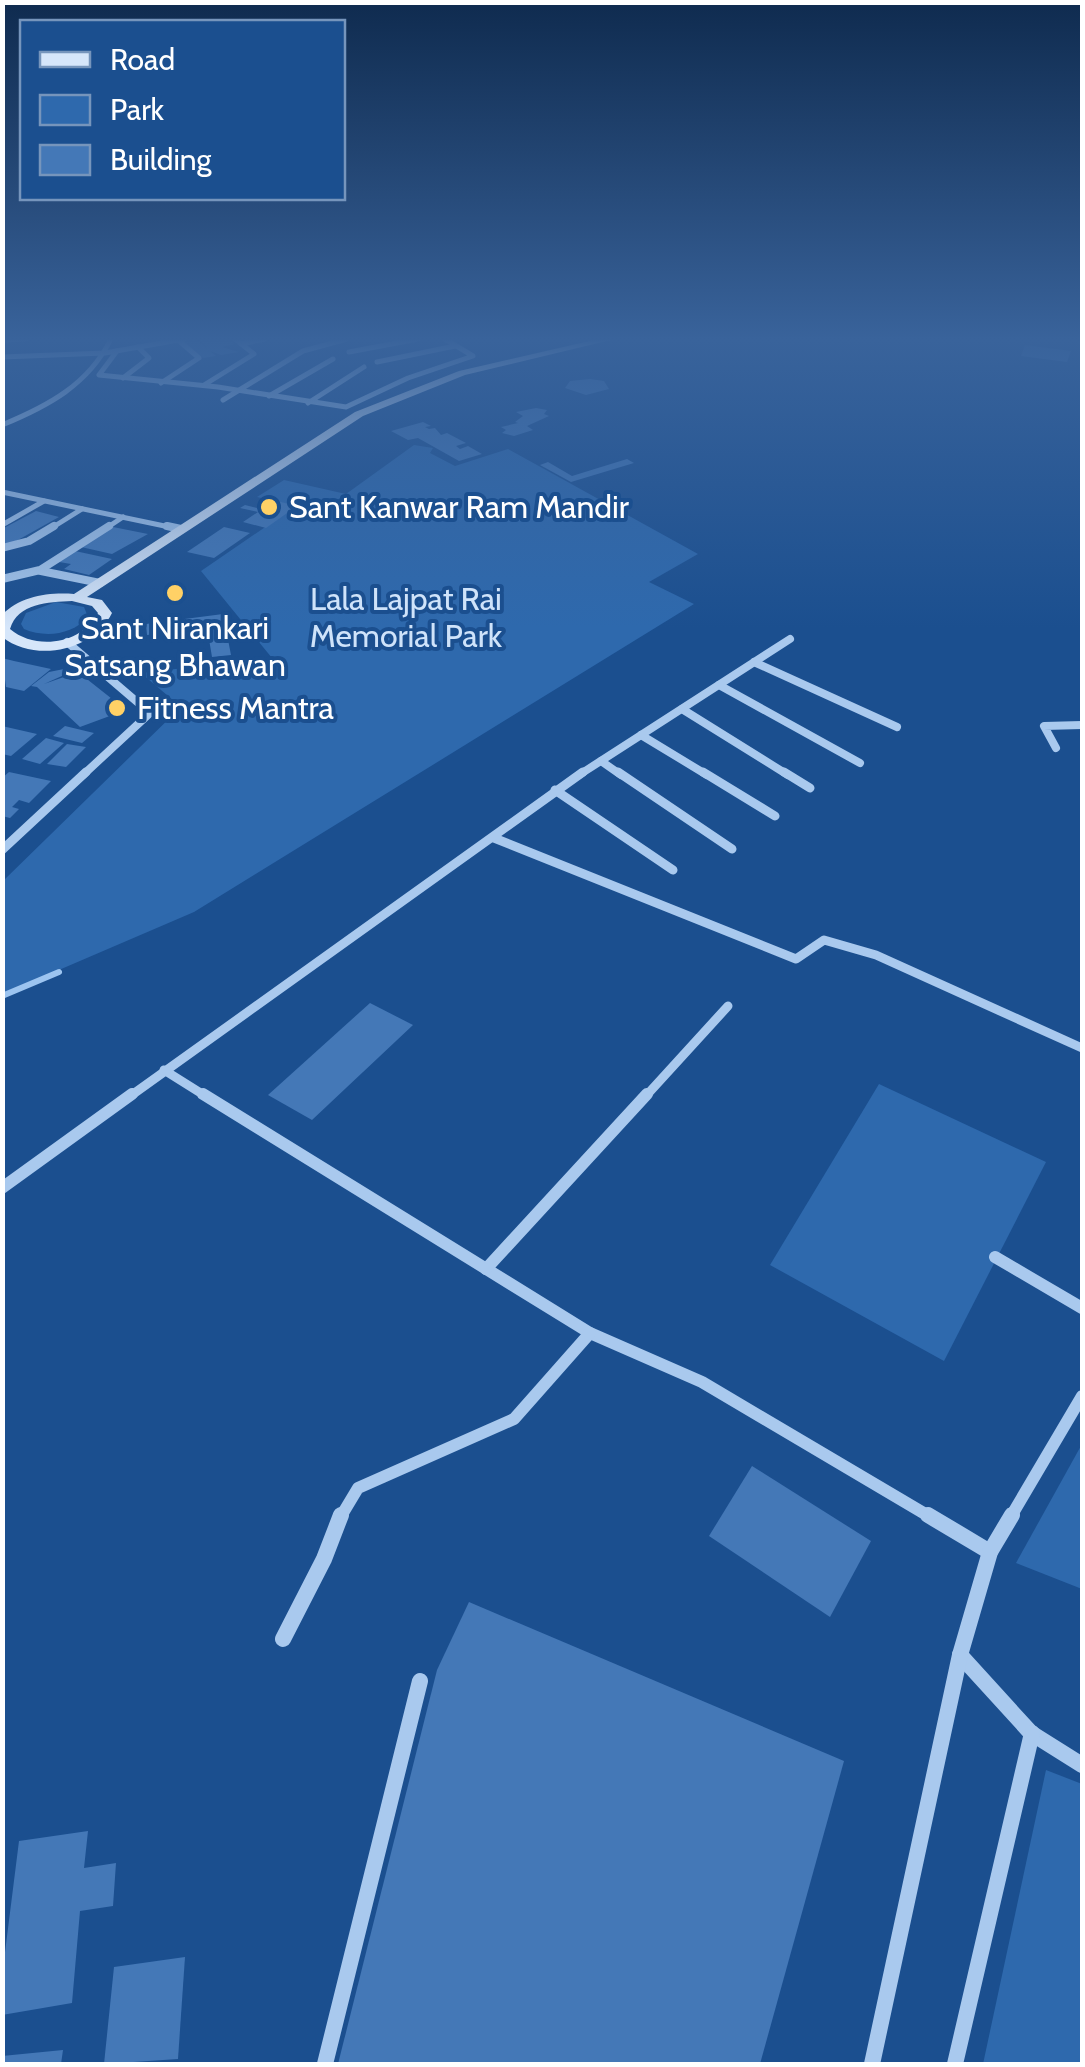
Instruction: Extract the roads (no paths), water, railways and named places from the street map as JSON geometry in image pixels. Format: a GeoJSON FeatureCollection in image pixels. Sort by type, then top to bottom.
{"type":"FeatureCollection","features":[{"type":"Feature","properties":{"kind":"street"},"geometry":{"type":"LineString","coordinates":[[85,599],[100,583],[323,435]]}},
{"type":"Feature","properties":{"kind":"street"},"geometry":{"type":"LineString","coordinates":[[85,599],[339,435]]}},
{"type":"Feature","properties":{"kind":"street"},"geometry":{"type":"LineString","coordinates":[[2,492],[181,529]]}},
{"type":"Feature","properties":{"kind":"street"},"geometry":{"type":"LineString","coordinates":[[2,525],[45,501]]}},
{"type":"Feature","properties":{"kind":"street"},"geometry":{"type":"LineString","coordinates":[[2,548],[29,541],[83,508]]}},
{"type":"Feature","properties":{"kind":"street"},"geometry":{"type":"LineString","coordinates":[[2,579],[40,570],[123,517]]}},
{"type":"Feature","properties":{"kind":"street"},"geometry":{"type":"LineString","coordinates":[[40,570],[100,583]]}},
{"type":"Feature","properties":{"kind":"street"},"geometry":{"type":"LineString","coordinates":[[85,599],[104,610],[103,622],[89,634],[68,642],[24,644],[10,638],[4,624],[39,600],[85,599]]}},
{"type":"Feature","properties":{"kind":"street"},"geometry":{"type":"LineString","coordinates":[[2,1188],[556,790],[790,639]]}},
{"type":"Feature","properties":{"kind":"street"},"geometry":{"type":"LineString","coordinates":[[2,850],[150,713],[68,642]]}},
{"type":"Feature","properties":{"kind":"street"},"geometry":{"type":"LineString","coordinates":[[754,662],[897,727]]}},
{"type":"Feature","properties":{"kind":"street"},"geometry":{"type":"LineString","coordinates":[[719,684],[860,763]]}},
{"type":"Feature","properties":{"kind":"street"},"geometry":{"type":"LineString","coordinates":[[682,709],[810,788]]}},
{"type":"Feature","properties":{"kind":"street"},"geometry":{"type":"LineString","coordinates":[[1056,748],[1044,726],[1082,725]]}},
{"type":"Feature","properties":{"kind":"street"},"geometry":{"type":"LineString","coordinates":[[641,735],[775,816]]}},
{"type":"Feature","properties":{"kind":"street"},"geometry":{"type":"LineString","coordinates":[[601,761],[732,848]]}},
{"type":"Feature","properties":{"kind":"street"},"geometry":{"type":"LineString","coordinates":[[556,790],[673,870]]}},
{"type":"Feature","properties":{"kind":"street"},"geometry":{"type":"LineString","coordinates":[[494,838],[796,959],[824,940],[876,955],[1082,1048]]}},
{"type":"Feature","properties":{"kind":"street"},"geometry":{"type":"LineString","coordinates":[[486,1268],[728,1006]]}},
{"type":"Feature","properties":{"kind":"street"},"geometry":{"type":"LineString","coordinates":[[164,1070],[590,1333],[702,1382],[990,1552]]}},
{"type":"Feature","properties":{"kind":"street"},"geometry":{"type":"LineString","coordinates":[[995,1257],[1082,1308]]}},
{"type":"Feature","properties":{"kind":"street"},"geometry":{"type":"LineString","coordinates":[[284,1639],[324,1559],[345,1506],[358,1488],[514,1419],[590,1333]]}},
{"type":"Feature","properties":{"kind":"street"},"geometry":{"type":"LineString","coordinates":[[872,2064],[960,1655],[990,1552],[1082,1396]]}},
{"type":"Feature","properties":{"kind":"street"},"geometry":{"type":"LineString","coordinates":[[960,1655],[1032,1733],[1067,1760],[1082,1765]]}},
{"type":"Feature","properties":{"kind":"street"},"geometry":{"type":"LineString","coordinates":[[325,2064],[420,1681]]}},
{"type":"Feature","properties":{"kind":"street"},"geometry":{"type":"LineString","coordinates":[[955,2064],[1032,1733]]}},
{"type":"Feature","properties":{"kind":"waterway"},"geometry":{"type":"LineString","coordinates":[[2,996],[59,972]]}},
{"type":"Feature","properties":{"kind":"place","name":"Sant Kanwar Ram Mandir"},"geometry":{"type":"Point","coordinates":[269,507]}},
{"type":"Feature","properties":{"kind":"place","name":"Sant Nirankari Satsang Bhawan"},"geometry":{"type":"Point","coordinates":[175,593]}},
{"type":"Feature","properties":{"kind":"place","name":"Fitness Mantra"},"geometry":{"type":"Point","coordinates":[117,708]}},
{"type":"Feature","properties":{"kind":"park label","name":"Lala Lajpat Rai Memorial Park"},"geometry":{"type":"Point","coordinates":[406,618]}}]}
